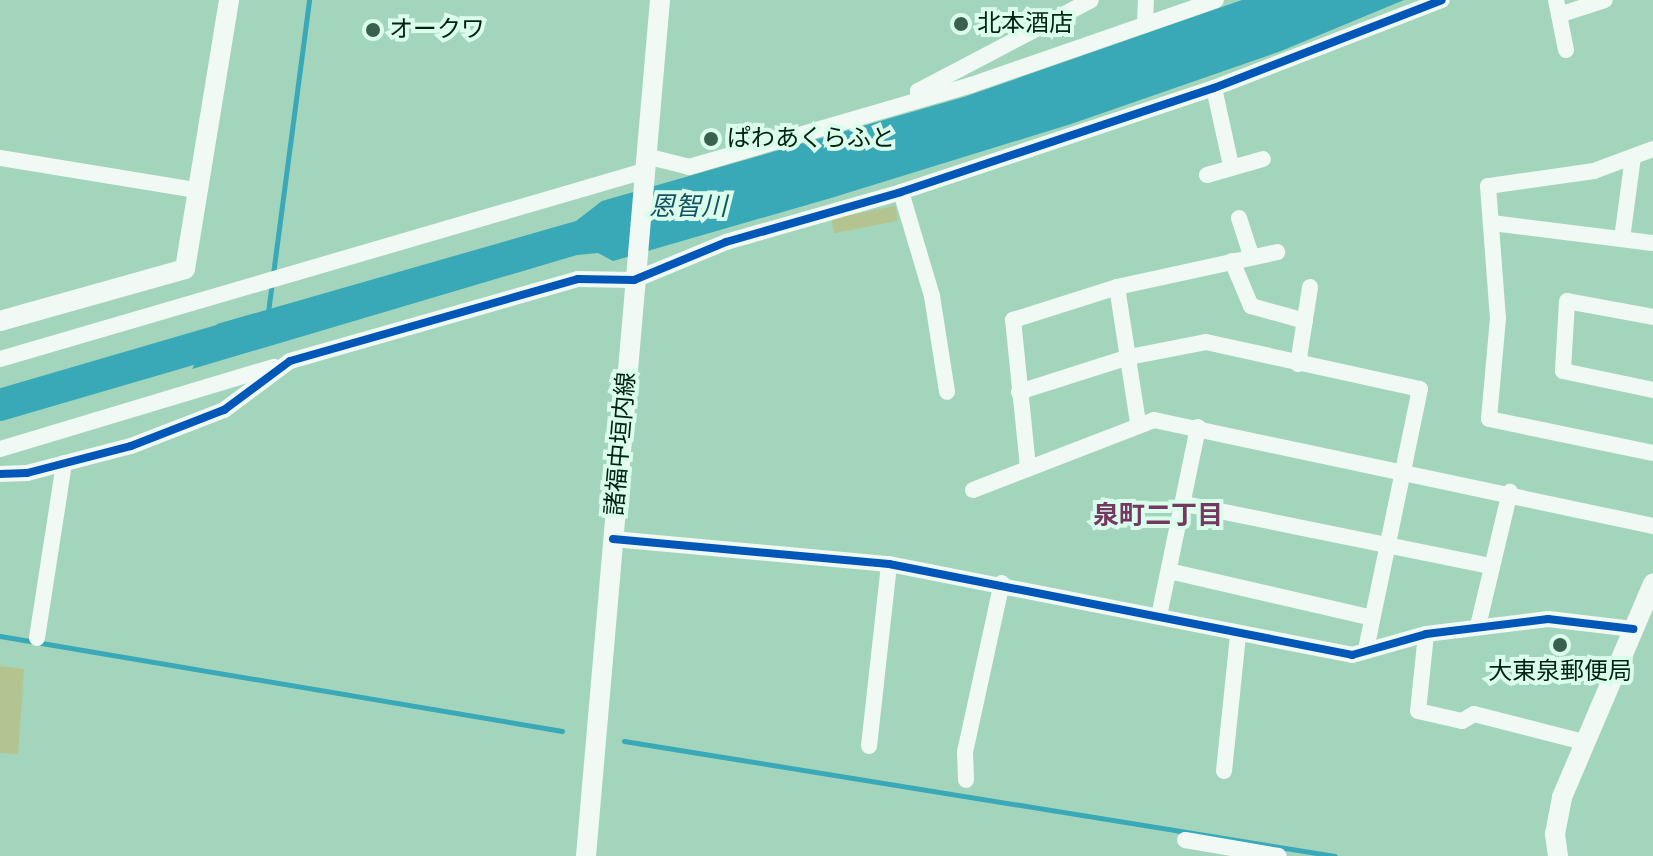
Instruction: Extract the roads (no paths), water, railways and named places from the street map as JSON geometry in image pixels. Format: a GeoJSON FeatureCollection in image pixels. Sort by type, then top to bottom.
{"type":"FeatureCollection","features":[{"type":"Feature","properties":{"kind":"street"},"geometry":{"type":"LineString","coordinates":[[0,321],[185,269],[229,0]]}},
{"type":"Feature","properties":{"kind":"street"},"geometry":{"type":"LineString","coordinates":[[644,169],[660,0]]}},
{"type":"Feature","properties":{"kind":"street"},"geometry":{"type":"LineString","coordinates":[[918,100],[918,91],[1091,0]]}},
{"type":"Feature","properties":{"kind":"street"},"geometry":{"type":"LineString","coordinates":[[1145,25],[1146,0]]}},
{"type":"Feature","properties":{"kind":"street"},"geometry":{"type":"LineString","coordinates":[[0,359],[644,169],[689,167],[918,100],[1216,0]]}},
{"type":"Feature","properties":{"kind":"street"},"geometry":{"type":"LineString","coordinates":[[0,449],[216,388],[290,361],[578,279],[634,280],[726,242],[901,192],[1214,88],[1442,0]]}},
{"type":"Feature","properties":{"kind":"street"},"geometry":{"type":"LineString","coordinates":[[1566,50],[1558,7],[1605,0]]}},
{"type":"Feature","properties":{"kind":"street"},"geometry":{"type":"LineString","coordinates":[[1214,88],[1231,165]]}},
{"type":"Feature","properties":{"kind":"street"},"geometry":{"type":"LineString","coordinates":[[1653,149],[1594,171],[1488,186],[1498,318],[1489,419],[1653,453]]}},
{"type":"Feature","properties":{"kind":"street"},"geometry":{"type":"LineString","coordinates":[[1622,239],[1633,157]]}},
{"type":"Feature","properties":{"kind":"street"},"geometry":{"type":"LineString","coordinates":[[0,158],[196,190]]}},
{"type":"Feature","properties":{"kind":"street"},"geometry":{"type":"LineString","coordinates":[[1207,175],[1231,165],[1263,159]]}},
{"type":"Feature","properties":{"kind":"street","name":"諸福中垣内線"},"geometry":{"type":"LineString","coordinates":[[586,856],[644,169]]}},
{"type":"Feature","properties":{"kind":"street"},"geometry":{"type":"LineString","coordinates":[[901,192],[932,296],[947,392]]}},
{"type":"Feature","properties":{"kind":"street"},"geometry":{"type":"LineString","coordinates":[[1239,218],[1251,256]]}},
{"type":"Feature","properties":{"kind":"street"},"geometry":{"type":"LineString","coordinates":[[1492,223],[1653,243]]}},
{"type":"Feature","properties":{"kind":"street"},"geometry":{"type":"LineString","coordinates":[[1028,467],[1019,392],[1021,360],[1013,320],[1117,287],[1277,252]]}},
{"type":"Feature","properties":{"kind":"street"},"geometry":{"type":"LineString","coordinates":[[1232,261],[1251,306],[1305,321]]}},
{"type":"Feature","properties":{"kind":"street"},"geometry":{"type":"LineString","coordinates":[[1117,287],[1138,423]]}},
{"type":"Feature","properties":{"kind":"street"},"geometry":{"type":"LineString","coordinates":[[1298,364],[1310,287]]}},
{"type":"Feature","properties":{"kind":"street"},"geometry":{"type":"LineString","coordinates":[[1653,317],[1567,301],[1563,371],[1653,390]]}},
{"type":"Feature","properties":{"kind":"street"},"geometry":{"type":"LineString","coordinates":[[1019,392],[1129,357],[1206,342],[1420,389],[1366,650]]}},
{"type":"Feature","properties":{"kind":"street"},"geometry":{"type":"LineString","coordinates":[[0,474],[64,463],[131,446],[224,410],[290,361]]}},
{"type":"Feature","properties":{"kind":"street"},"geometry":{"type":"LineString","coordinates":[[973,490],[1138,423],[1198,427],[1510,492],[1653,526]]}},
{"type":"Feature","properties":{"kind":"street"},"geometry":{"type":"LineString","coordinates":[[1159,616],[1185,504],[1198,427]]}},
{"type":"Feature","properties":{"kind":"street"},"geometry":{"type":"LineString","coordinates":[[37,638],[64,463]]}},
{"type":"Feature","properties":{"kind":"street"},"geometry":{"type":"LineString","coordinates":[[1478,626],[1510,492]]}},
{"type":"Feature","properties":{"kind":"street"},"geometry":{"type":"LineString","coordinates":[[1185,504],[1491,566]]}},
{"type":"Feature","properties":{"kind":"street"},"geometry":{"type":"LineString","coordinates":[[613,539],[889,564],[1002,583],[1238,636],[1352,655],[1426,634],[1548,619],[1633,629]]}},
{"type":"Feature","properties":{"kind":"street"},"geometry":{"type":"LineString","coordinates":[[869,746],[889,564]]}},
{"type":"Feature","properties":{"kind":"street"},"geometry":{"type":"LineString","coordinates":[[1169,571],[1372,618]]}},
{"type":"Feature","properties":{"kind":"street"},"geometry":{"type":"LineString","coordinates":[[966,780],[965,752],[1002,583]]}},
{"type":"Feature","properties":{"kind":"street"},"geometry":{"type":"LineString","coordinates":[[1558,856],[1555,834],[1562,797],[1633,629],[1651,597]]}},
{"type":"Feature","properties":{"kind":"street"},"geometry":{"type":"LineString","coordinates":[[1426,634],[1418,711],[1462,721],[1474,714],[1584,742]]}},
{"type":"Feature","properties":{"kind":"street"},"geometry":{"type":"LineString","coordinates":[[1224,771],[1238,636]]}},
{"type":"Feature","properties":{"kind":"street"},"geometry":{"type":"LineString","coordinates":[[1185,840],[1279,856]]}},
{"type":"Feature","properties":{"kind":"water","name":"恩智川"},"geometry":{"type":"Polygon","coordinates":[[[1242,0],[1404,0],[1281,51],[1071,124],[831,198],[613,261],[598,253],[577,255],[192,369],[217,324],[576,221],[602,201],[964,97],[1242,0]]]}},
{"type":"Feature","properties":{"kind":"waterway"},"geometry":{"type":"LineString","coordinates":[[268,312],[309,0]]}},
{"type":"Feature","properties":{"kind":"waterway","name":"恩智川"},"geometry":{"type":"LineString","coordinates":[[0,405],[246,333]]}},
{"type":"Feature","properties":{"kind":"waterway"},"geometry":{"type":"LineString","coordinates":[[0,636],[562,731]]}},
{"type":"Feature","properties":{"kind":"waterway"},"geometry":{"type":"LineString","coordinates":[[624,741],[1335,856]]}},
{"type":"Feature","properties":{"kind":"place","name":"北本酒店"},"geometry":{"type":"Point","coordinates":[961,24]}},
{"type":"Feature","properties":{"kind":"place","name":"オークワ"},"geometry":{"type":"Point","coordinates":[373,30]}},
{"type":"Feature","properties":{"kind":"place","name":"ぱわあくらふと"},"geometry":{"type":"Point","coordinates":[711,139]}},
{"type":"Feature","properties":{"kind":"place","name":"大東泉郵便局"},"geometry":{"type":"Point","coordinates":[1560,645]}},
{"type":"Feature","properties":{"kind":"district","name":"泉町二丁目"},"geometry":{"type":"Point","coordinates":[1158,516]}}]}
